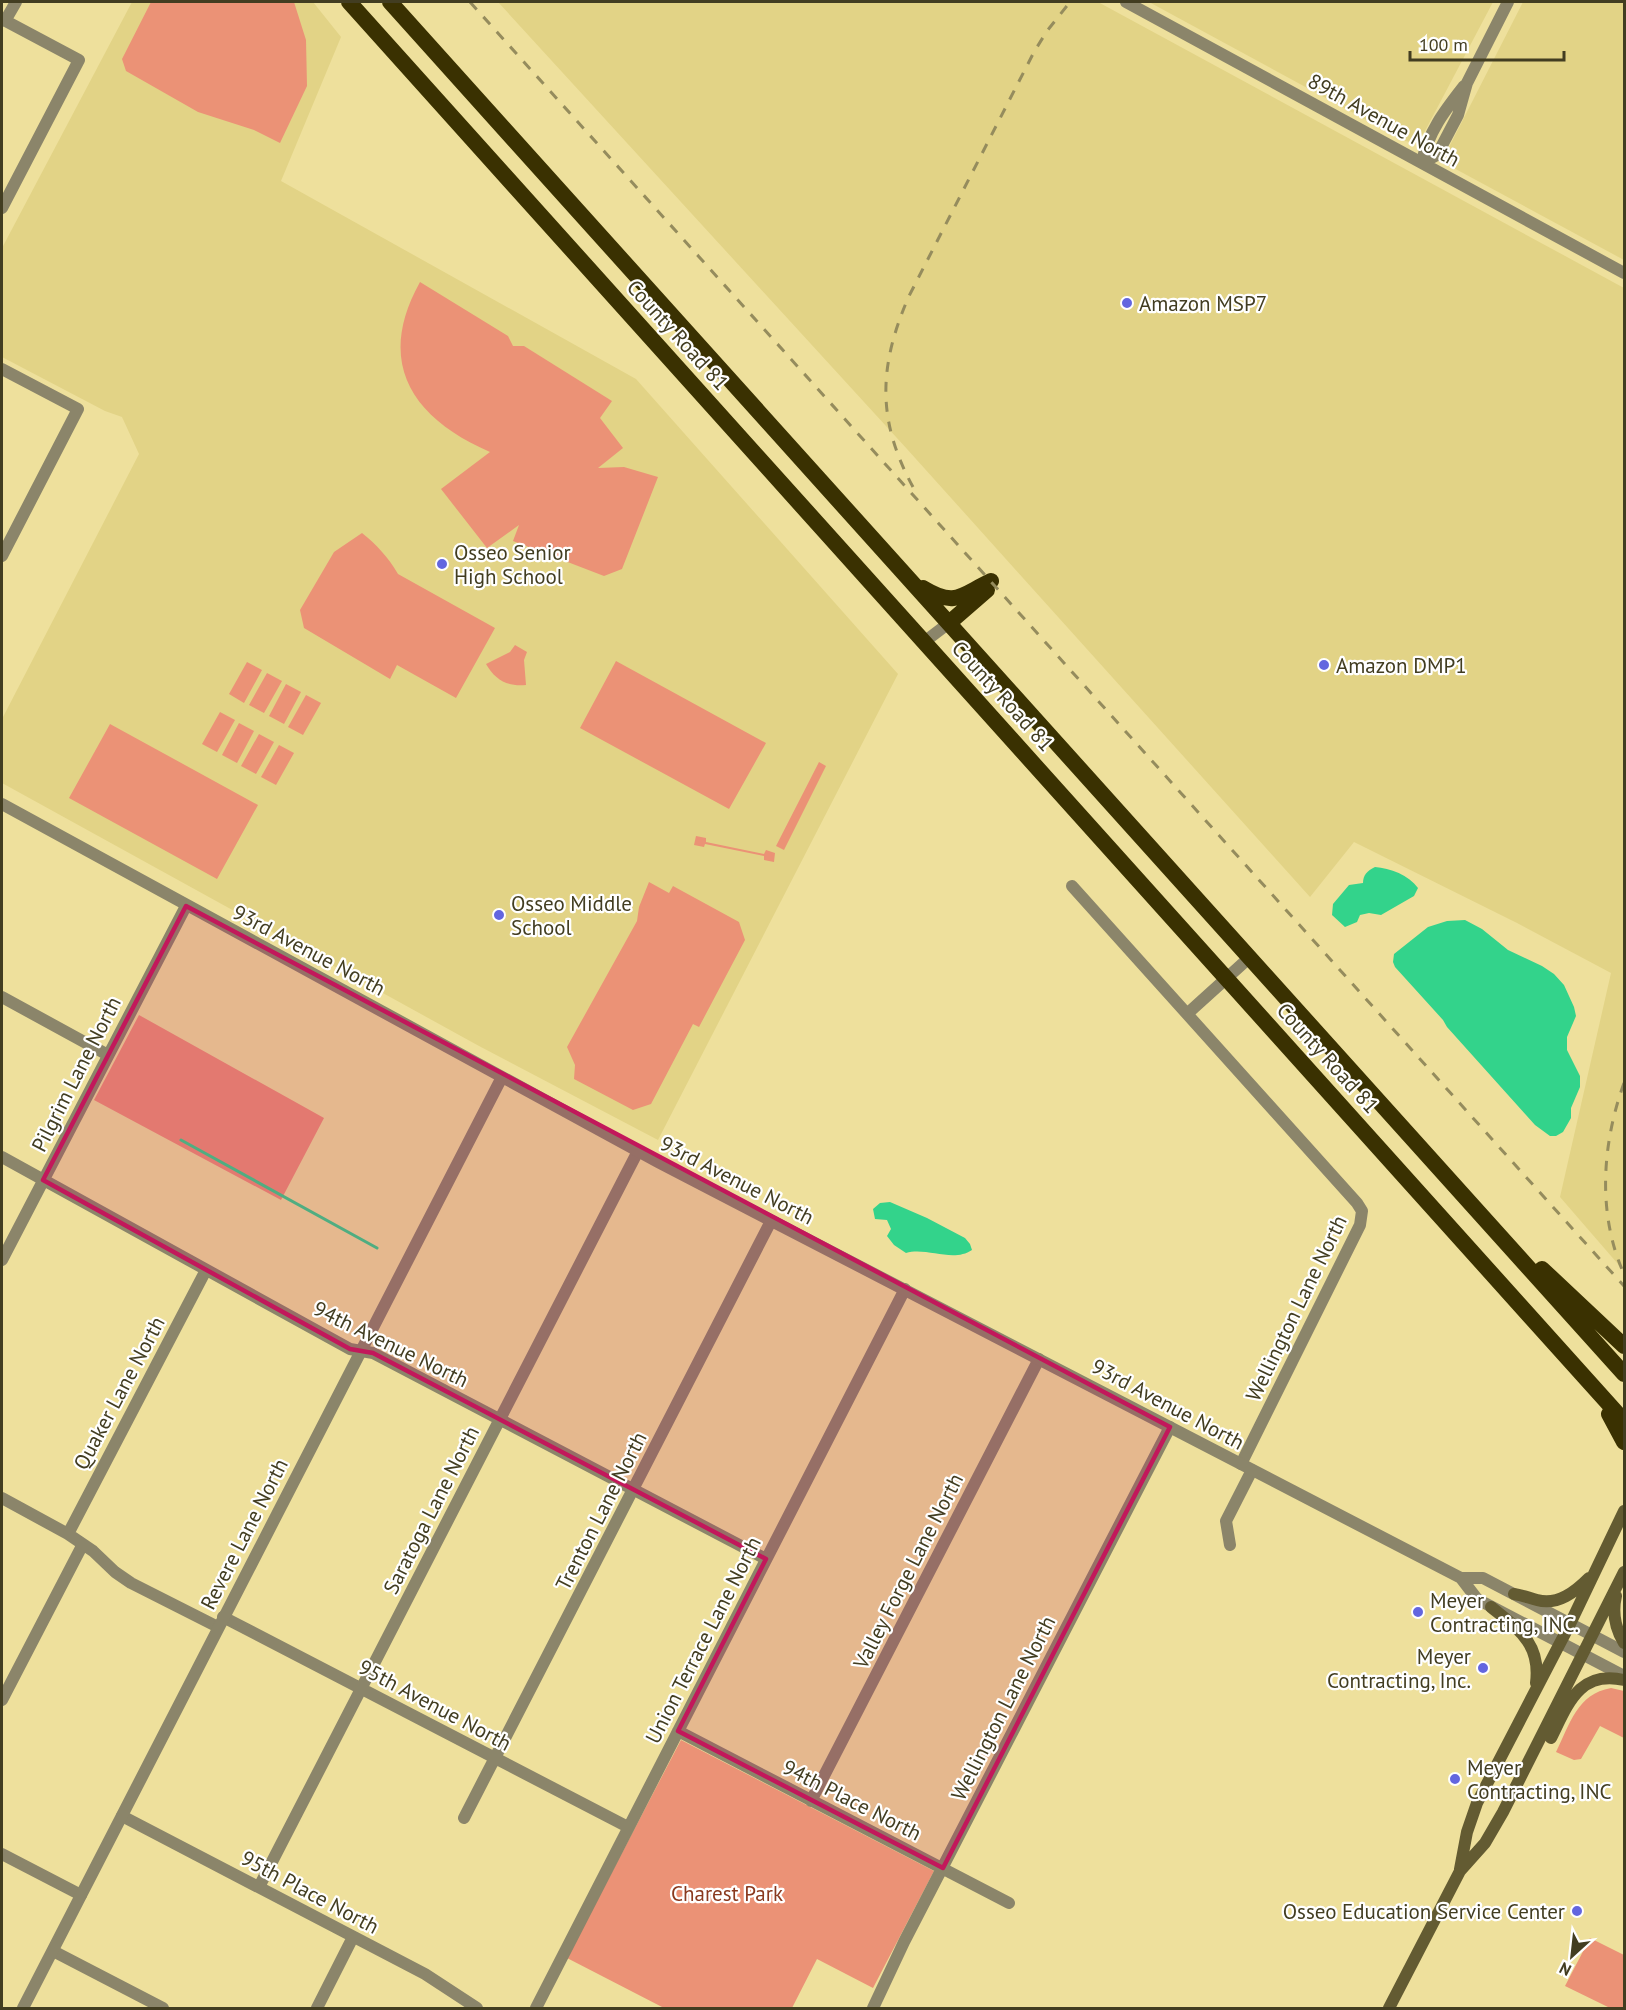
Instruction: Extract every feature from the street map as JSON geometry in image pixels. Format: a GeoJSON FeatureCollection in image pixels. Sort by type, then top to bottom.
{"type":"FeatureCollection","features":[{"type":"Feature","properties":{"kind":"highway","name":"County Road 81"},"geometry":{"type":"LineString","coordinates":[[349,2],[1624,1421]]}},
{"type":"Feature","properties":{"kind":"highway","name":"County Road 81"},"geometry":{"type":"LineString","coordinates":[[390,2],[1624,1374]]}},
{"type":"Feature","properties":{"kind":"highway"},"geometry":{"type":"LineString","coordinates":[[911,579],[932,593],[948,599],[955,599],[991,581],[985,593],[949,623]]}},
{"type":"Feature","properties":{"kind":"highway"},"geometry":{"type":"LineString","coordinates":[[1485,1219],[1552,1277],[1624,1346]]}},
{"type":"Feature","properties":{"kind":"highway"},"geometry":{"type":"LineString","coordinates":[[1536,1324],[1613,1419],[1624,1442]]}},
{"type":"Feature","properties":{"kind":"main road"},"geometry":{"type":"LineString","coordinates":[[1460,1871],[1467,1832],[1477,1803],[1570,1624],[1624,1511]]}},
{"type":"Feature","properties":{"kind":"main road"},"geometry":{"type":"LineString","coordinates":[[1514,1594],[1540,1601],[1561,1599],[1577,1590],[1596,1571]]}},
{"type":"Feature","properties":{"kind":"main road"},"geometry":{"type":"LineString","coordinates":[[1389,2008],[1460,1871],[1485,1843],[1521,1779],[1622,1576]]}},
{"type":"Feature","properties":{"kind":"main road"},"geometry":{"type":"LineString","coordinates":[[1622,1576],[1614,1605],[1614,1617],[1624,1643]]}},
{"type":"Feature","properties":{"kind":"main road"},"geometry":{"type":"LineString","coordinates":[[1491,1607],[1525,1636],[1533,1649],[1537,1661],[1535,1691]]}},
{"type":"Feature","properties":{"kind":"main road"},"geometry":{"type":"LineString","coordinates":[[1521,1779],[1537,1765],[1571,1698],[1580,1689],[1593,1681],[1624,1678]]}},
{"type":"Feature","properties":{"kind":"street"},"geometry":{"type":"LineString","coordinates":[[2,208],[79,60],[3,20],[16,2]]}},
{"type":"Feature","properties":{"kind":"street","name":"89th Avenue North"},"geometry":{"type":"LineString","coordinates":[[1126,2],[1624,273]]}},
{"type":"Feature","properties":{"kind":"street"},"geometry":{"type":"LineString","coordinates":[[1422,163],[1425,148],[1445,109],[1467,83],[1508,2]]}},
{"type":"Feature","properties":{"kind":"street"},"geometry":{"type":"LineString","coordinates":[[2,369],[78,409],[2,556]]}},
{"type":"Feature","properties":{"kind":"street"},"geometry":{"type":"LineString","coordinates":[[924,642],[949,623]]}},
{"type":"Feature","properties":{"kind":"street","name":"93rd Avenue North"},"geometry":{"type":"LineString","coordinates":[[2,804],[638,1151],[1461,1578],[1477,1599],[1624,1678]]}},
{"type":"Feature","properties":{"kind":"street","name":"Wellington Lane North"},"geometry":{"type":"LineString","coordinates":[[1072,886],[1362,1211],[1360,1225],[1247,1467]]}},
{"type":"Feature","properties":{"kind":"street","name":"Pilgrim Lane North"},"geometry":{"type":"LineString","coordinates":[[2,1260],[186,906]]}},
{"type":"Feature","properties":{"kind":"street"},"geometry":{"type":"LineString","coordinates":[[1187,1014],[1250,957]]}},
{"type":"Feature","properties":{"kind":"street"},"geometry":{"type":"LineString","coordinates":[[2,996],[108,1055]]}},
{"type":"Feature","properties":{"kind":"street","name":"Revere Lane North"},"geometry":{"type":"LineString","coordinates":[[22,2008],[502,1077]]}},
{"type":"Feature","properties":{"kind":"street","name":"Saratoga Lane North"},"geometry":{"type":"LineString","coordinates":[[259,1887],[638,1151]]}},
{"type":"Feature","properties":{"kind":"street","name":"94th Avenue North"},"geometry":{"type":"LineString","coordinates":[[2,1157],[350,1349],[373,1353],[766,1559]]}},
{"type":"Feature","properties":{"kind":"street","name":"Trenton Lane North"},"geometry":{"type":"LineString","coordinates":[[464,1818],[771,1221]]}},
{"type":"Feature","properties":{"kind":"street","name":"Quaker Lane North"},"geometry":{"type":"LineString","coordinates":[[68,1534],[206,1270]]}},
{"type":"Feature","properties":{"kind":"street","name":"Union Terrace Lane North"},"geometry":{"type":"LineString","coordinates":[[536,2008],[905,1289]]}},
{"type":"Feature","properties":{"kind":"street","name":"Valley Forge Lane North"},"geometry":{"type":"LineString","coordinates":[[811,1801],[1039,1359]]}},
{"type":"Feature","properties":{"kind":"street","name":"Wellington Lane North"},"geometry":{"type":"LineString","coordinates":[[873,2008],[888,1974],[1170,1427]]}},
{"type":"Feature","properties":{"kind":"street"},"geometry":{"type":"LineString","coordinates":[[1230,1545],[1226,1521],[1247,1467]]}},
{"type":"Feature","properties":{"kind":"street","name":"95th Avenue North"},"geometry":{"type":"LineString","coordinates":[[2,1498],[68,1534],[131,1583],[361,1688],[628,1827]]}},
{"type":"Feature","properties":{"kind":"street"},"geometry":{"type":"LineString","coordinates":[[2,1700],[83,1544]]}},
{"type":"Feature","properties":{"kind":"street","name":"93rd Avenue North"},"geometry":{"type":"LineString","coordinates":[[1461,1578],[1483,1578],[1624,1652]]}},
{"type":"Feature","properties":{"kind":"street","name":"94th Place North"},"geometry":{"type":"LineString","coordinates":[[678,1731],[1009,1903]]}},
{"type":"Feature","properties":{"kind":"street","name":"95th Place North"},"geometry":{"type":"LineString","coordinates":[[122,1816],[425,1974],[477,2008]]}},
{"type":"Feature","properties":{"kind":"street"},"geometry":{"type":"LineString","coordinates":[[2,1854],[81,1895]]}},
{"type":"Feature","properties":{"kind":"street"},"geometry":{"type":"LineString","coordinates":[[317,2008],[353,1936]]}},
{"type":"Feature","properties":{"kind":"street"},"geometry":{"type":"LineString","coordinates":[[52,1951],[162,2008]]}},
{"type":"Feature","properties":{"kind":"highlighted area"},"geometry":{"type":"Polygon","coordinates":[[[186,906],[1170,1427],[943,1868],[678,1731],[766,1559],[373,1353],[350,1349],[43,1180],[186,906]]]}},
{"type":"Feature","properties":{"kind":"shaded area","name":"Osseo Senior High School"},"geometry":{"type":"Polygon","coordinates":[[[132,2],[313,2],[341,37],[281,181],[636,379],[898,674],[658,1140],[479,1046],[2,783],[2,719],[139,454],[122,417],[105,411],[2,357],[2,248],[132,2]]]}},
{"type":"Feature","properties":{"kind":"shaded area"},"geometry":{"type":"Polygon","coordinates":[[[498,2],[1098,2],[1624,288],[1624,1271],[1560,1197],[1611,973],[1517,923],[1354,842],[1310,897],[907,449],[498,2]]]}},
{"type":"Feature","properties":{"kind":"shaded area"},"geometry":{"type":"Polygon","coordinates":[[[1149,2],[1493,2],[1425,131],[1417,141],[1411,142],[1405,141],[1149,2]]]}},
{"type":"Feature","properties":{"kind":"shaded area"},"geometry":{"type":"Polygon","coordinates":[[[1523,2],[1624,2],[1624,260],[1450,166],[1447,160],[1447,151],[1523,2]]]}},
{"type":"Feature","properties":{"kind":"shaded area"},"geometry":{"type":"Polygon","coordinates":[[[1375,867],[1399,873],[1410,879],[1418,888],[1414,896],[1381,915],[1369,913],[1360,915],[1357,922],[1345,927],[1332,915],[1333,904],[1349,885],[1363,883],[1366,873],[1375,867]]]}},
{"type":"Feature","properties":{"kind":"shaded area"},"geometry":{"type":"Polygon","coordinates":[[[1465,920],[1482,929],[1508,950],[1554,974],[1564,985],[1574,1007],[1576,1016],[1567,1037],[1567,1050],[1580,1076],[1580,1087],[1571,1108],[1571,1118],[1563,1132],[1556,1136],[1550,1136],[1535,1125],[1395,967],[1394,954],[1428,927],[1447,921],[1465,920]]]}},
{"type":"Feature","properties":{"kind":"shaded area"},"geometry":{"type":"Polygon","coordinates":[[[890,1202],[965,1238],[972,1250],[957,1255],[906,1253],[894,1245],[887,1236],[891,1229],[887,1220],[875,1219],[873,1209],[880,1203],[890,1202]]]}},
{"type":"Feature","properties":{"kind":"green space"},"geometry":{"type":"Polygon","coordinates":[[[151,2],[294,2],[306,40],[307,86],[280,143],[254,130],[198,112],[126,71],[122,59],[151,2]]]}},
{"type":"Feature","properties":{"kind":"green space"},"geometry":{"type":"Polygon","coordinates":[[[420,282],[508,336],[513,346],[524,346],[612,401],[600,418],[623,448],[598,468],[624,467],[658,477],[622,569],[604,576],[513,541],[519,525],[487,548],[441,489],[490,452],[463,438],[440,422],[422,405],[409,385],[402,362],[401,338],[407,311],[420,282]]]}},
{"type":"Feature","properties":{"kind":"green space"},"geometry":{"type":"Polygon","coordinates":[[[362,533],[382,552],[398,574],[495,628],[456,698],[397,665],[390,679],[304,628],[300,610],[334,552],[362,533]]]}},
{"type":"Feature","properties":{"kind":"green space"},"geometry":{"type":"Polygon","coordinates":[[[515,645],[527,652],[524,660],[526,685],[513,685],[503,681],[486,664],[510,652],[515,645]]]}},
{"type":"Feature","properties":{"kind":"green space"},"geometry":{"type":"Polygon","coordinates":[[[616,661],[766,743],[729,809],[580,728],[616,661]]]}},
{"type":"Feature","properties":{"kind":"green space"},"geometry":{"type":"Polygon","coordinates":[[[247,662],[262,670],[244,703],[229,694],[247,662]]]}},
{"type":"Feature","properties":{"kind":"green space"},"geometry":{"type":"Polygon","coordinates":[[[267,673],[282,681],[264,713],[249,705],[267,673]]]}},
{"type":"Feature","properties":{"kind":"green space"},"geometry":{"type":"Polygon","coordinates":[[[286,684],[301,692],[284,724],[269,716],[286,684]]]}},
{"type":"Feature","properties":{"kind":"green space"},"geometry":{"type":"Polygon","coordinates":[[[306,695],[321,703],[303,735],[288,727],[306,695]]]}},
{"type":"Feature","properties":{"kind":"green space"},"geometry":{"type":"Polygon","coordinates":[[[220,712],[235,720],[217,752],[202,744],[220,712]]]}},
{"type":"Feature","properties":{"kind":"green space"},"geometry":{"type":"Polygon","coordinates":[[[239,723],[254,731],[237,763],[222,755],[239,723]]]}},
{"type":"Feature","properties":{"kind":"green space"},"geometry":{"type":"Polygon","coordinates":[[[110,724],[258,805],[217,879],[69,798],[110,724]]]}},
{"type":"Feature","properties":{"kind":"green space"},"geometry":{"type":"Polygon","coordinates":[[[259,734],[274,742],[256,774],[241,766],[259,734]]]}},
{"type":"Feature","properties":{"kind":"green space"},"geometry":{"type":"Polygon","coordinates":[[[279,745],[294,753],[276,785],[261,777],[279,745]]]}},
{"type":"Feature","properties":{"kind":"green space"},"geometry":{"type":"Polygon","coordinates":[[[819,762],[826,766],[784,850],[776,846],[819,762]]]}},
{"type":"Feature","properties":{"kind":"green space"},"geometry":{"type":"Polygon","coordinates":[[[696,836],[706,838],[706,842],[764,854],[766,850],[775,853],[774,862],[764,860],[764,856],[705,844],[704,847],[694,845],[696,836]]]}},
{"type":"Feature","properties":{"kind":"green space"},"geometry":{"type":"Polygon","coordinates":[[[649,882],[669,893],[673,886],[739,922],[745,940],[699,1027],[693,1024],[651,1104],[633,1110],[574,1079],[575,1065],[567,1047],[637,921],[639,907],[649,882]]]}},
{"type":"Feature","properties":{"kind":"green space"},"geometry":{"type":"Polygon","coordinates":[[[139,1015],[324,1118],[281,1200],[94,1100],[139,1015]]]}},
{"type":"Feature","properties":{"kind":"green space"},"geometry":{"type":"Polygon","coordinates":[[[1611,1688],[1624,1691],[1624,1738],[1600,1726],[1581,1759],[1574,1760],[1556,1752],[1582,1704],[1599,1691],[1611,1688]]]}},
{"type":"Feature","properties":{"kind":"green space","name":"Charest Park"},"geometry":{"type":"Polygon","coordinates":[[[681,1740],[934,1871],[873,1988],[817,1959],[792,2008],[664,2008],[567,1958],[681,1740]]]}},
{"type":"Feature","properties":{"kind":"green space"},"geometry":{"type":"Polygon","coordinates":[[[1590,1938],[1624,1955],[1624,2008],[1610,2008],[1565,1986],[1590,1938]]]}},
{"type":"Feature","properties":{"kind":"waterway"},"geometry":{"type":"LineString","coordinates":[[181,1140],[377,1248]]}},
{"type":"Feature","properties":{"kind":"railway"},"geometry":{"type":"LineString","coordinates":[[470,2],[1624,1286]]}},
{"type":"Feature","properties":{"kind":"railway"},"geometry":{"type":"LineString","coordinates":[[913,487],[893,438],[886,392],[887,369],[899,321],[909,296],[1034,52],[1070,2]]}},
{"type":"Feature","properties":{"kind":"railway"},"geometry":{"type":"LineString","coordinates":[[1624,1083],[1611,1130],[1606,1179],[1606,1203],[1610,1227],[1615,1251],[1624,1274]]}},
{"type":"Feature","properties":{"kind":"place","name":"Amazon MSP7"},"geometry":{"type":"Point","coordinates":[1127,303]}},
{"type":"Feature","properties":{"kind":"place","name":"Osseo Senior High School"},"geometry":{"type":"Point","coordinates":[442,564]}},
{"type":"Feature","properties":{"kind":"place","name":"Amazon DMP1"},"geometry":{"type":"Point","coordinates":[1324,665]}},
{"type":"Feature","properties":{"kind":"place","name":"Osseo Middle School"},"geometry":{"type":"Point","coordinates":[499,915]}},
{"type":"Feature","properties":{"kind":"place","name":"Meyer Contracting, INC."},"geometry":{"type":"Point","coordinates":[1418,1612]}},
{"type":"Feature","properties":{"kind":"place","name":"Meyer Contracting, Inc."},"geometry":{"type":"Point","coordinates":[1483,1668]}},
{"type":"Feature","properties":{"kind":"place","name":"Meyer Contracting, INC"},"geometry":{"type":"Point","coordinates":[1455,1779]}},
{"type":"Feature","properties":{"kind":"place","name":"Osseo Education Service Center"},"geometry":{"type":"Point","coordinates":[1577,1911]}}]}
